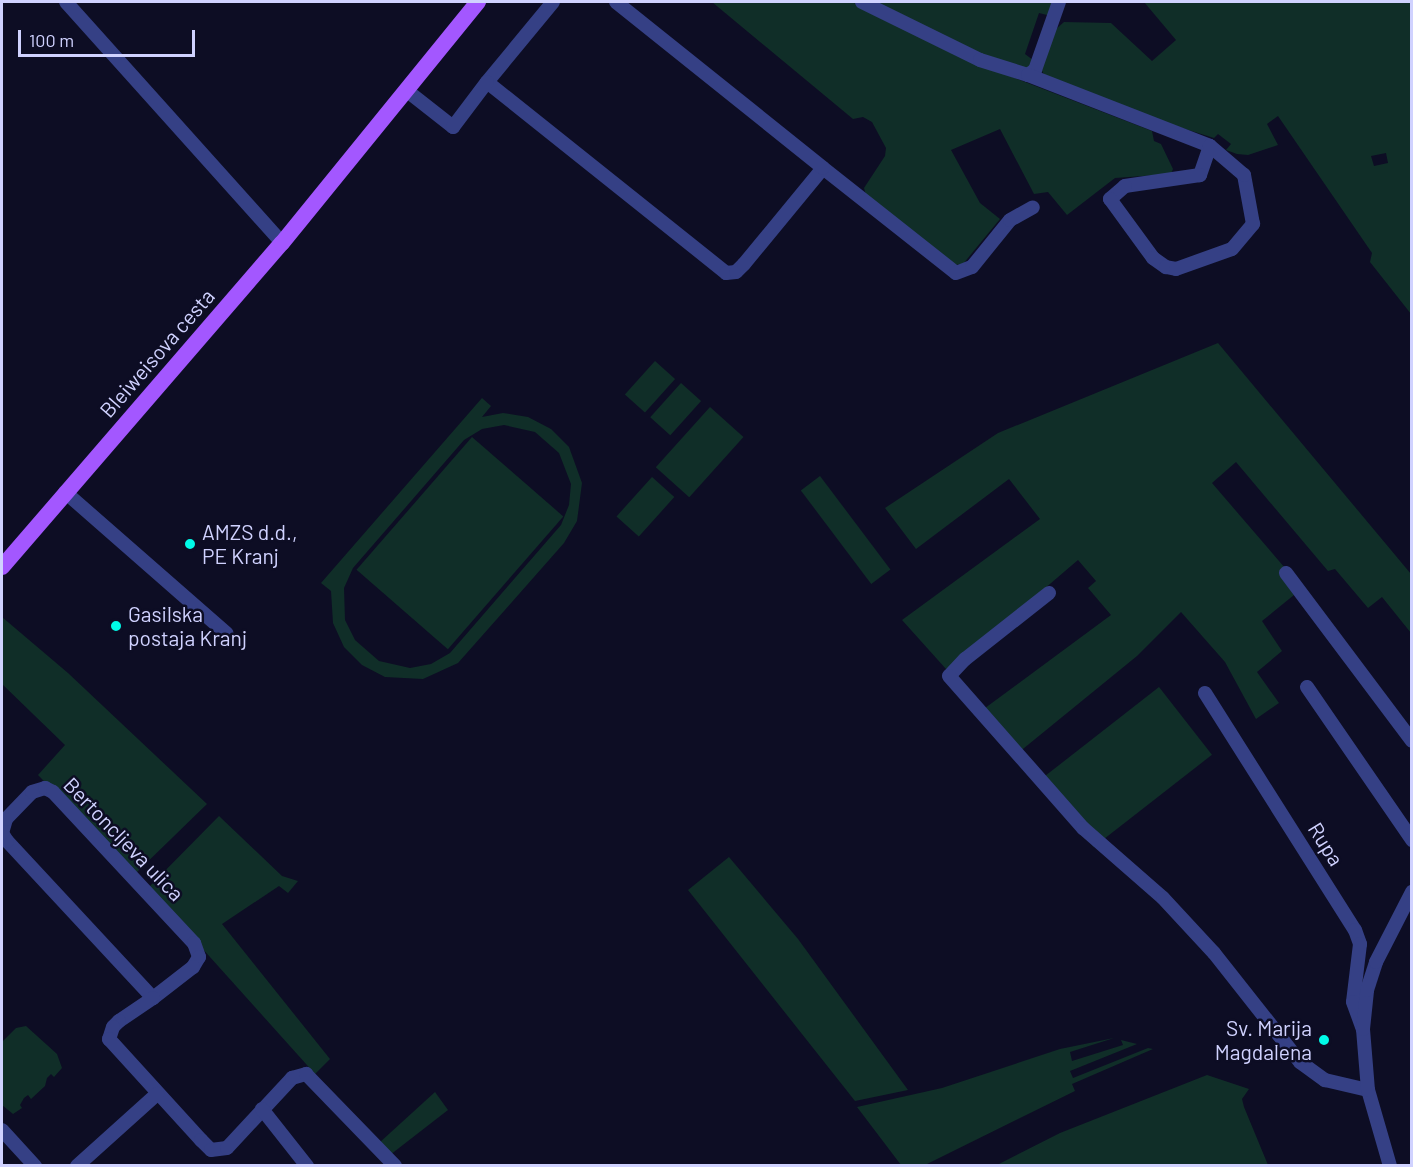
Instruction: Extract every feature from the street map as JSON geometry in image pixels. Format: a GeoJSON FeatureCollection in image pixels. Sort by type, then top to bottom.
{"type":"FeatureCollection","features":[{"type":"Feature","properties":{"kind":"main road","name":"Bleiweisova cesta"},"geometry":{"type":"LineString","coordinates":[[2,567],[282,243],[478,2]]}},
{"type":"Feature","properties":{"kind":"street"},"geometry":{"type":"LineString","coordinates":[[66,2],[282,243]]}},
{"type":"Feature","properties":{"kind":"street"},"geometry":{"type":"LineString","coordinates":[[406,90],[453,127],[553,2]]}},
{"type":"Feature","properties":{"kind":"street"},"geometry":{"type":"LineString","coordinates":[[616,2],[956,273],[972,267],[1011,220],[1033,207]]}},
{"type":"Feature","properties":{"kind":"street"},"geometry":{"type":"LineString","coordinates":[[862,2],[944,44],[1209,146],[1244,175],[1253,224],[1232,249],[1176,269],[1166,267],[1153,258],[1110,199],[1125,186],[1200,175],[1209,146]]}},
{"type":"Feature","properties":{"kind":"street"},"geometry":{"type":"LineString","coordinates":[[1028,75],[1035,70],[1059,2]]}},
{"type":"Feature","properties":{"kind":"street"},"geometry":{"type":"LineString","coordinates":[[487,82],[726,273],[736,272],[744,264],[823,168]]}},
{"type":"Feature","properties":{"kind":"street"},"geometry":{"type":"LineString","coordinates":[[65,492],[227,634]]}},
{"type":"Feature","properties":{"kind":"street"},"geometry":{"type":"LineString","coordinates":[[1286,573],[1412,741]]}},
{"type":"Feature","properties":{"kind":"street"},"geometry":{"type":"LineString","coordinates":[[1049,592],[965,658],[949,676],[1076,820],[1163,898],[1214,953],[1300,1062],[1325,1080],[1368,1090]]}},
{"type":"Feature","properties":{"kind":"street"},"geometry":{"type":"LineString","coordinates":[[1307,687],[1412,840]]}},
{"type":"Feature","properties":{"kind":"street","name":"Rupa"},"geometry":{"type":"LineString","coordinates":[[1205,693],[1355,930],[1360,944],[1353,1002],[1363,1029]]}},
{"type":"Feature","properties":{"kind":"street","name":"Bertoncljeva ulica"},"geometry":{"type":"LineString","coordinates":[[153,998],[2,833],[6,819],[32,792],[45,788],[53,792],[194,942],[197,963],[153,998],[113,1027],[109,1039],[203,1143],[220,1152],[292,1078],[306,1074],[313,1077],[395,1166]]}},
{"type":"Feature","properties":{"kind":"street","name":"Rupa"},"geometry":{"type":"LineString","coordinates":[[1390,1166],[1368,1090],[1363,1029],[1367,990],[1376,962],[1412,892]]}},
{"type":"Feature","properties":{"kind":"street"},"geometry":{"type":"LineString","coordinates":[[77,1166],[157,1094]]}},
{"type":"Feature","properties":{"kind":"street"},"geometry":{"type":"LineString","coordinates":[[262,1109],[307,1166]]}},
{"type":"Feature","properties":{"kind":"street"},"geometry":{"type":"LineString","coordinates":[[2,1130],[35,1166]]}},
{"type":"Feature","properties":{"kind":"green space"},"geometry":{"type":"Polygon","coordinates":[[[712,2],[852,2],[1002,73],[1152,131],[1154,141],[1161,144],[1173,169],[1171,174],[1115,178],[1067,215],[1048,192],[1034,194],[1000,129],[951,150],[980,203],[1000,219],[963,264],[955,265],[866,195],[864,188],[885,156],[886,148],[872,122],[863,117],[853,119],[712,2]]]}},
{"type":"Feature","properties":{"kind":"green space"},"geometry":{"type":"Polygon","coordinates":[[[869,2],[1051,2],[1052,7],[1051,16],[1039,13],[1025,54],[1033,60],[1027,69],[976,53],[869,2]]]}},
{"type":"Feature","properties":{"kind":"green space"},"geometry":{"type":"Polygon","coordinates":[[[1144,2],[1411,2],[1411,314],[1370,262],[1372,253],[1278,116],[1267,124],[1278,145],[1248,155],[1237,154],[1226,150],[1231,144],[1218,134],[1214,138],[1153,119],[1046,78],[1042,71],[1045,55],[1056,29],[1064,22],[1111,23],[1152,61],[1176,40],[1144,2]],[[1386,153],[1371,156],[1374,166],[1388,163],[1386,153]]]}},
{"type":"Feature","properties":{"kind":"green space"},"geometry":{"type":"Polygon","coordinates":[[[1218,343],[1411,574],[1411,633],[1382,597],[1368,608],[1335,569],[1328,571],[1236,462],[1212,483],[1285,568],[1279,574],[1294,595],[1262,621],[1282,651],[1257,672],[1279,703],[1256,719],[1225,662],[1181,612],[1137,656],[1018,753],[981,711],[1111,615],[1088,588],[1096,581],[1078,560],[953,667],[946,669],[902,620],[1040,519],[1009,479],[916,549],[885,508],[998,433],[1218,343]]]}},
{"type":"Feature","properties":{"kind":"green space"},"geometry":{"type":"Polygon","coordinates":[[[655,361],[675,379],[645,413],[625,394],[655,361]]]}},
{"type":"Feature","properties":{"kind":"green space"},"geometry":{"type":"Polygon","coordinates":[[[681,383],[701,401],[670,435],[650,417],[681,383]]]}},
{"type":"Feature","properties":{"kind":"green space"},"geometry":{"type":"Polygon","coordinates":[[[482,398],[491,406],[482,417],[503,413],[528,417],[551,429],[569,447],[582,483],[577,521],[564,543],[458,663],[423,679],[385,677],[362,665],[344,647],[333,623],[331,591],[321,583],[482,398]],[[504,425],[482,429],[464,440],[353,568],[344,588],[345,620],[355,640],[379,661],[410,668],[431,664],[450,653],[561,525],[569,505],[571,484],[559,453],[535,432],[504,425]]]}},
{"type":"Feature","properties":{"kind":"green space"},"geometry":{"type":"Polygon","coordinates":[[[710,407],[743,437],[689,497],[656,467],[710,407]]]}},
{"type":"Feature","properties":{"kind":"green space"},"geometry":{"type":"Polygon","coordinates":[[[472,437],[563,516],[448,649],[357,570],[472,437]]]}},
{"type":"Feature","properties":{"kind":"green space"},"geometry":{"type":"Polygon","coordinates":[[[820,476],[890,569],[871,584],[801,490],[820,476]]]}},
{"type":"Feature","properties":{"kind":"green space"},"geometry":{"type":"Polygon","coordinates":[[[652,477],[674,497],[639,536],[617,516],[652,477]]]}},
{"type":"Feature","properties":{"kind":"green space"},"geometry":{"type":"Polygon","coordinates":[[[2,617],[68,673],[207,804],[135,874],[38,775],[65,745],[2,684],[2,617]]]}},
{"type":"Feature","properties":{"kind":"green space"},"geometry":{"type":"Polygon","coordinates":[[[1159,687],[1212,755],[1094,847],[1041,779],[1159,687]]]}},
{"type":"Feature","properties":{"kind":"green space"},"geometry":{"type":"Polygon","coordinates":[[[219,816],[282,876],[298,881],[288,893],[279,886],[222,924],[330,1059],[315,1074],[148,888],[219,816]]]}},
{"type":"Feature","properties":{"kind":"green space"},"geometry":{"type":"Polygon","coordinates":[[[729,857],[798,939],[908,1090],[855,1101],[688,890],[729,857]]]}},
{"type":"Feature","properties":{"kind":"green space"},"geometry":{"type":"Polygon","coordinates":[[[26,1026],[57,1054],[62,1068],[54,1077],[51,1074],[47,1078],[45,1086],[31,1099],[28,1095],[24,1098],[20,1105],[22,1108],[13,1114],[2,1105],[2,1042],[16,1028],[26,1026]]]}},
{"type":"Feature","properties":{"kind":"green space"},"geometry":{"type":"Polygon","coordinates":[[[1114,1038],[1070,1052],[1072,1061],[1123,1045],[1121,1040],[1137,1044],[1070,1071],[1073,1078],[1148,1048],[1153,1049],[1072,1084],[1075,1091],[925,1165],[901,1165],[857,1107],[942,1088],[1060,1049],[1114,1038]]]}},
{"type":"Feature","properties":{"kind":"green space"},"geometry":{"type":"Polygon","coordinates":[[[1207,1075],[1249,1089],[1242,1099],[1244,1107],[1268,1165],[997,1165],[1060,1133],[1207,1075]]]}},
{"type":"Feature","properties":{"kind":"green space"},"geometry":{"type":"Polygon","coordinates":[[[435,1092],[448,1110],[390,1155],[379,1143],[435,1092]]]}},
{"type":"Feature","properties":{"kind":"place","name":"AMZS d.d., PE Kranj"},"geometry":{"type":"Point","coordinates":[190,544]}},
{"type":"Feature","properties":{"kind":"place","name":"Gasilska postaja Kranj"},"geometry":{"type":"Point","coordinates":[116,626]}},
{"type":"Feature","properties":{"kind":"place","name":"Sv. Marija Magdalena"},"geometry":{"type":"Point","coordinates":[1324,1040]}}]}
